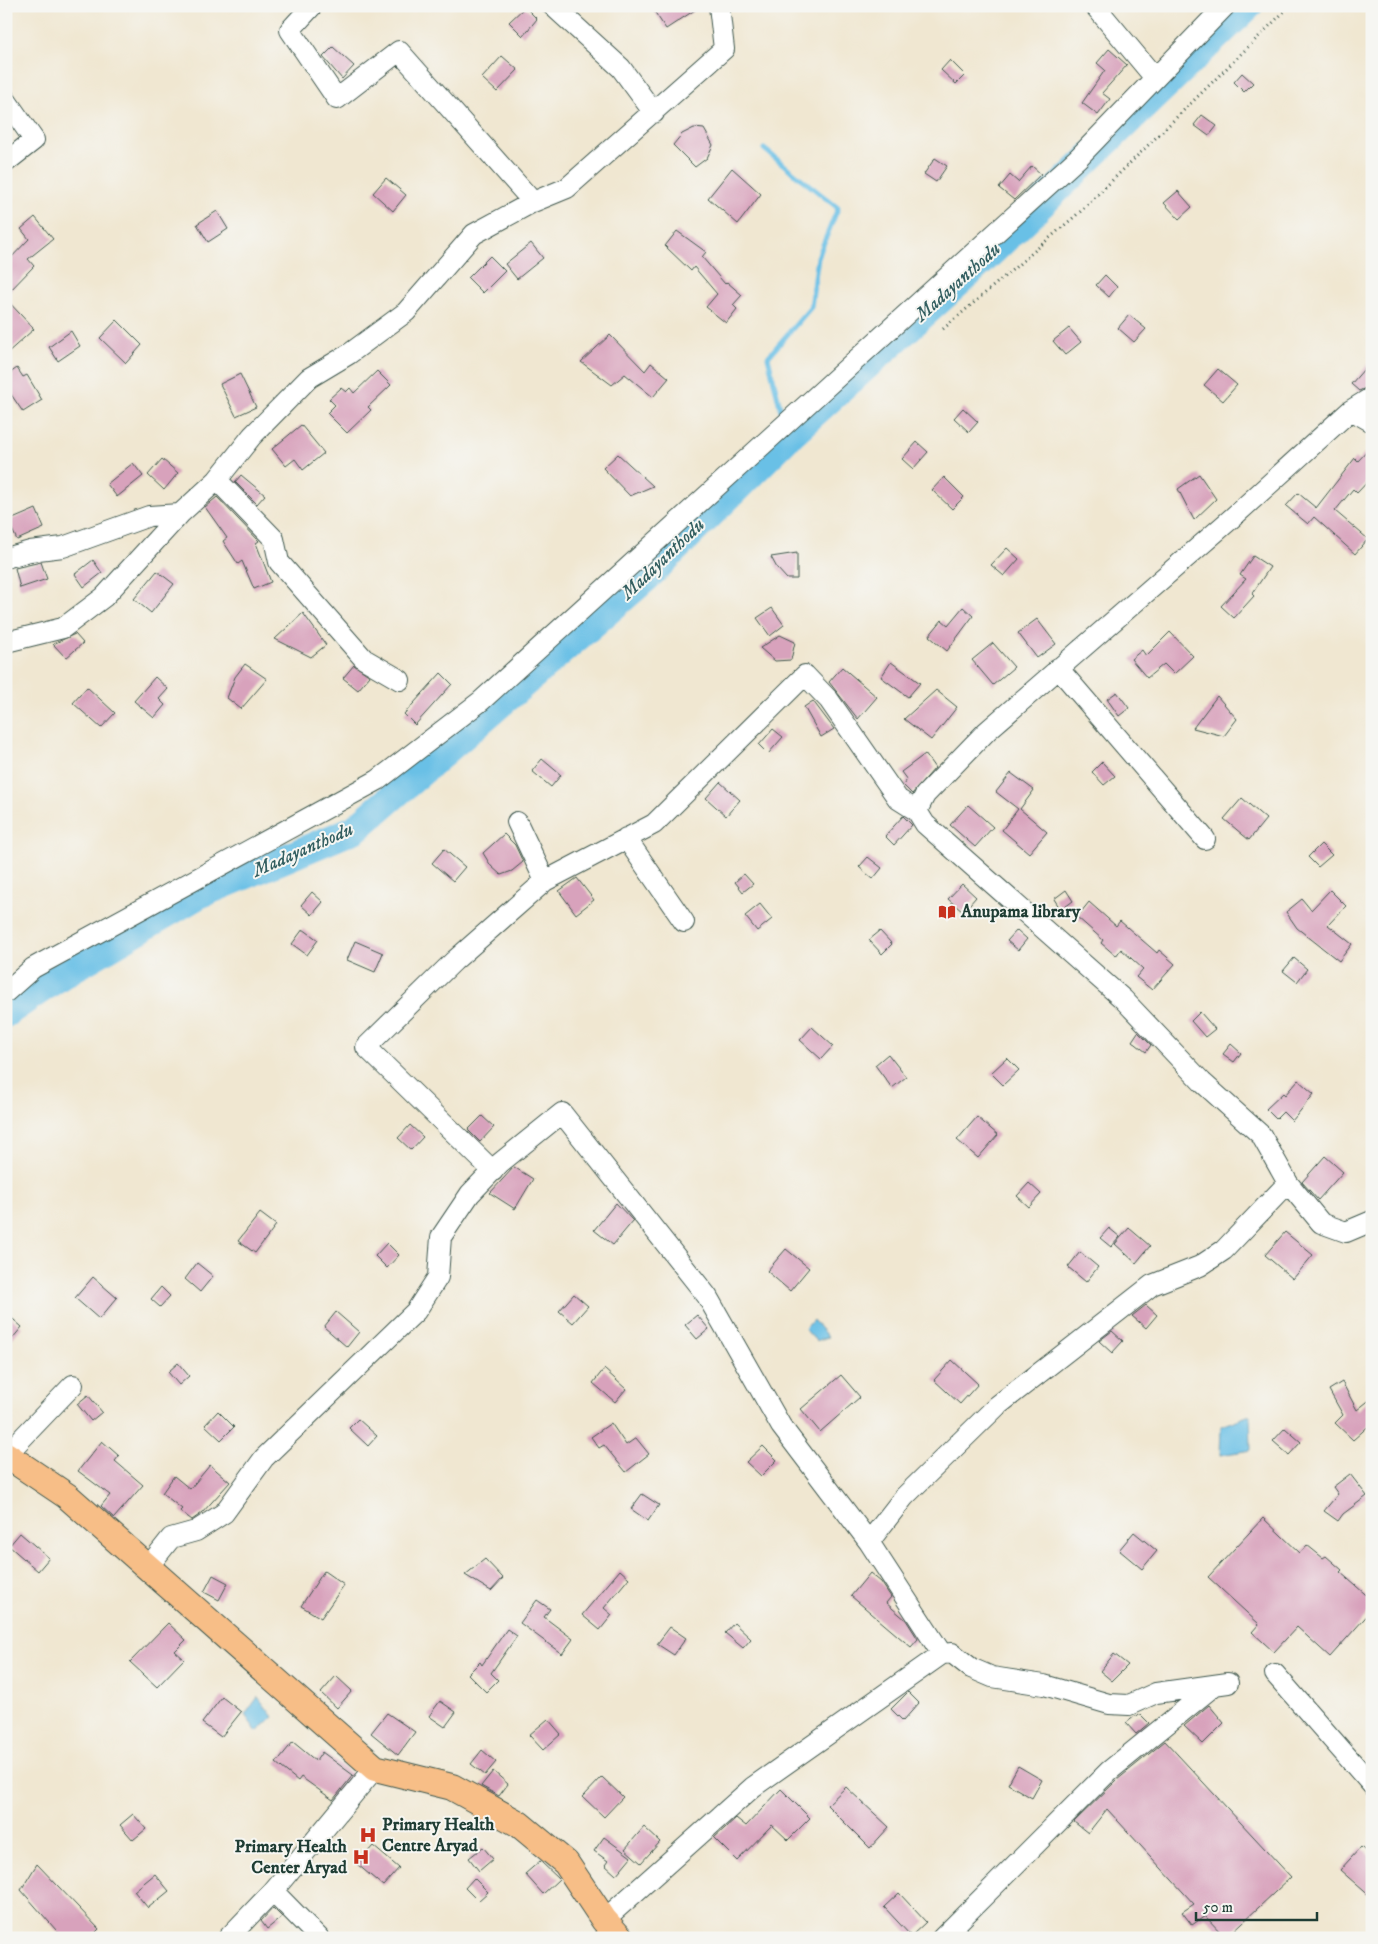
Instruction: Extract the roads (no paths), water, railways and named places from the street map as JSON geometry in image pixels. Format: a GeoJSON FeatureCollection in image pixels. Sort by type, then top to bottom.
{"type":"FeatureCollection","features":[{"type":"Feature","properties":{"kind":"main road"},"geometry":{"type":"LineString","coordinates":[[6,1455],[67,1496],[375,1768],[452,1787],[519,1824],[566,1863],[612,1929]]}},
{"type":"Feature","properties":{"kind":"street"},"geometry":{"type":"LineString","coordinates":[[312,6],[290,30],[337,99],[399,51],[534,202]]}},
{"type":"Feature","properties":{"kind":"street"},"geometry":{"type":"LineString","coordinates":[[553,6],[621,68],[654,113]]}},
{"type":"Feature","properties":{"kind":"street"},"geometry":{"type":"LineString","coordinates":[[6,642],[63,628],[104,596],[180,514],[217,480],[252,436],[309,378],[349,354],[406,312],[474,234],[534,202],[567,188],[654,113],[724,49],[719,6]]}},
{"type":"Feature","properties":{"kind":"street"},"geometry":{"type":"LineString","coordinates":[[1095,6],[1155,78]]}},
{"type":"Feature","properties":{"kind":"street"},"geometry":{"type":"LineString","coordinates":[[6,992],[33,968],[378,780],[481,701],[1078,158],[1225,6]]}},
{"type":"Feature","properties":{"kind":"street"},"geometry":{"type":"LineString","coordinates":[[6,100],[34,140],[6,162]]}},
{"type":"Feature","properties":{"kind":"street"},"geometry":{"type":"LineString","coordinates":[[917,811],[926,796],[987,731],[1232,518],[1351,410],[1372,397]]}},
{"type":"Feature","properties":{"kind":"street"},"geometry":{"type":"LineString","coordinates":[[1351,410],[1372,422]]}},
{"type":"Feature","properties":{"kind":"street"},"geometry":{"type":"LineString","coordinates":[[217,480],[274,539],[279,562],[364,658],[400,680]]}},
{"type":"Feature","properties":{"kind":"street"},"geometry":{"type":"LineString","coordinates":[[6,558],[30,551],[63,547],[149,516],[180,514]]}},
{"type":"Feature","properties":{"kind":"street"},"geometry":{"type":"LineString","coordinates":[[1058,668],[1205,838]]}},
{"type":"Feature","properties":{"kind":"street"},"geometry":{"type":"LineString","coordinates":[[493,1171],[366,1047],[454,961],[545,881],[654,824],[805,675],[829,700],[898,799],[917,811],[925,824],[939,837],[1123,999],[1202,1082],[1261,1135],[1288,1183],[1321,1223],[1346,1232],[1372,1220]]}},
{"type":"Feature","properties":{"kind":"street"},"geometry":{"type":"LineString","coordinates":[[516,822],[545,881]]}},
{"type":"Feature","properties":{"kind":"street"},"geometry":{"type":"LineString","coordinates":[[626,838],[684,922]]}},
{"type":"Feature","properties":{"kind":"street"},"geometry":{"type":"LineString","coordinates":[[148,1567],[171,1538],[196,1531],[224,1513],[264,1458],[416,1311],[438,1277],[441,1237],[470,1194],[493,1171],[562,1113],[707,1296],[781,1426],[869,1542],[942,1654]]}},
{"type":"Feature","properties":{"kind":"street"},"geometry":{"type":"LineString","coordinates":[[869,1542],[904,1497],[997,1406],[1152,1285],[1200,1266],[1224,1250],[1288,1183]]}},
{"type":"Feature","properties":{"kind":"street"},"geometry":{"type":"LineString","coordinates":[[6,1455],[73,1385]]}},
{"type":"Feature","properties":{"kind":"street"},"geometry":{"type":"LineString","coordinates":[[612,1929],[753,1787],[942,1654],[952,1653],[971,1668],[992,1676],[1044,1684],[1109,1704],[1128,1705],[1156,1693],[1222,1684],[1109,1771],[942,1938]]}},
{"type":"Feature","properties":{"kind":"street"},"geometry":{"type":"LineString","coordinates":[[1275,1674],[1372,1785]]}},
{"type":"Feature","properties":{"kind":"street"},"geometry":{"type":"LineString","coordinates":[[228,1938],[273,1890],[375,1768]]}},
{"type":"Feature","properties":{"kind":"street"},"geometry":{"type":"LineString","coordinates":[[273,1890],[319,1938]]}},
{"type":"Feature","properties":{"kind":"water"},"geometry":{"type":"Polygon","coordinates":[[[813,1320],[828,1337],[816,1341],[805,1329],[813,1320]]]}},
{"type":"Feature","properties":{"kind":"water"},"geometry":{"type":"Polygon","coordinates":[[[1250,1415],[1251,1450],[1220,1455],[1221,1426],[1250,1415]]]}},
{"type":"Feature","properties":{"kind":"water"},"geometry":{"type":"Polygon","coordinates":[[[258,1697],[273,1717],[257,1732],[245,1715],[258,1697]]]}},
{"type":"Feature","properties":{"kind":"waterway","name":"Madayanthodu"},"geometry":{"type":"LineString","coordinates":[[6,1013],[63,974],[198,895],[355,829],[647,577],[793,432],[980,263],[1248,6]]}},
{"type":"Feature","properties":{"kind":"waterway"},"geometry":{"type":"LineString","coordinates":[[764,149],[838,208],[818,257],[811,307],[768,357],[783,419]]}},
{"type":"Feature","properties":{"kind":"place","name":"Anupama library"},"geometry":{"type":"Point","coordinates":[947,912]}},
{"type":"Feature","properties":{"kind":"place","name":"Primary Health Centre Aryad"},"geometry":{"type":"Point","coordinates":[368,1835]}},
{"type":"Feature","properties":{"kind":"place","name":"Primary Health Center Aryad"},"geometry":{"type":"Point","coordinates":[361,1857]}}]}
